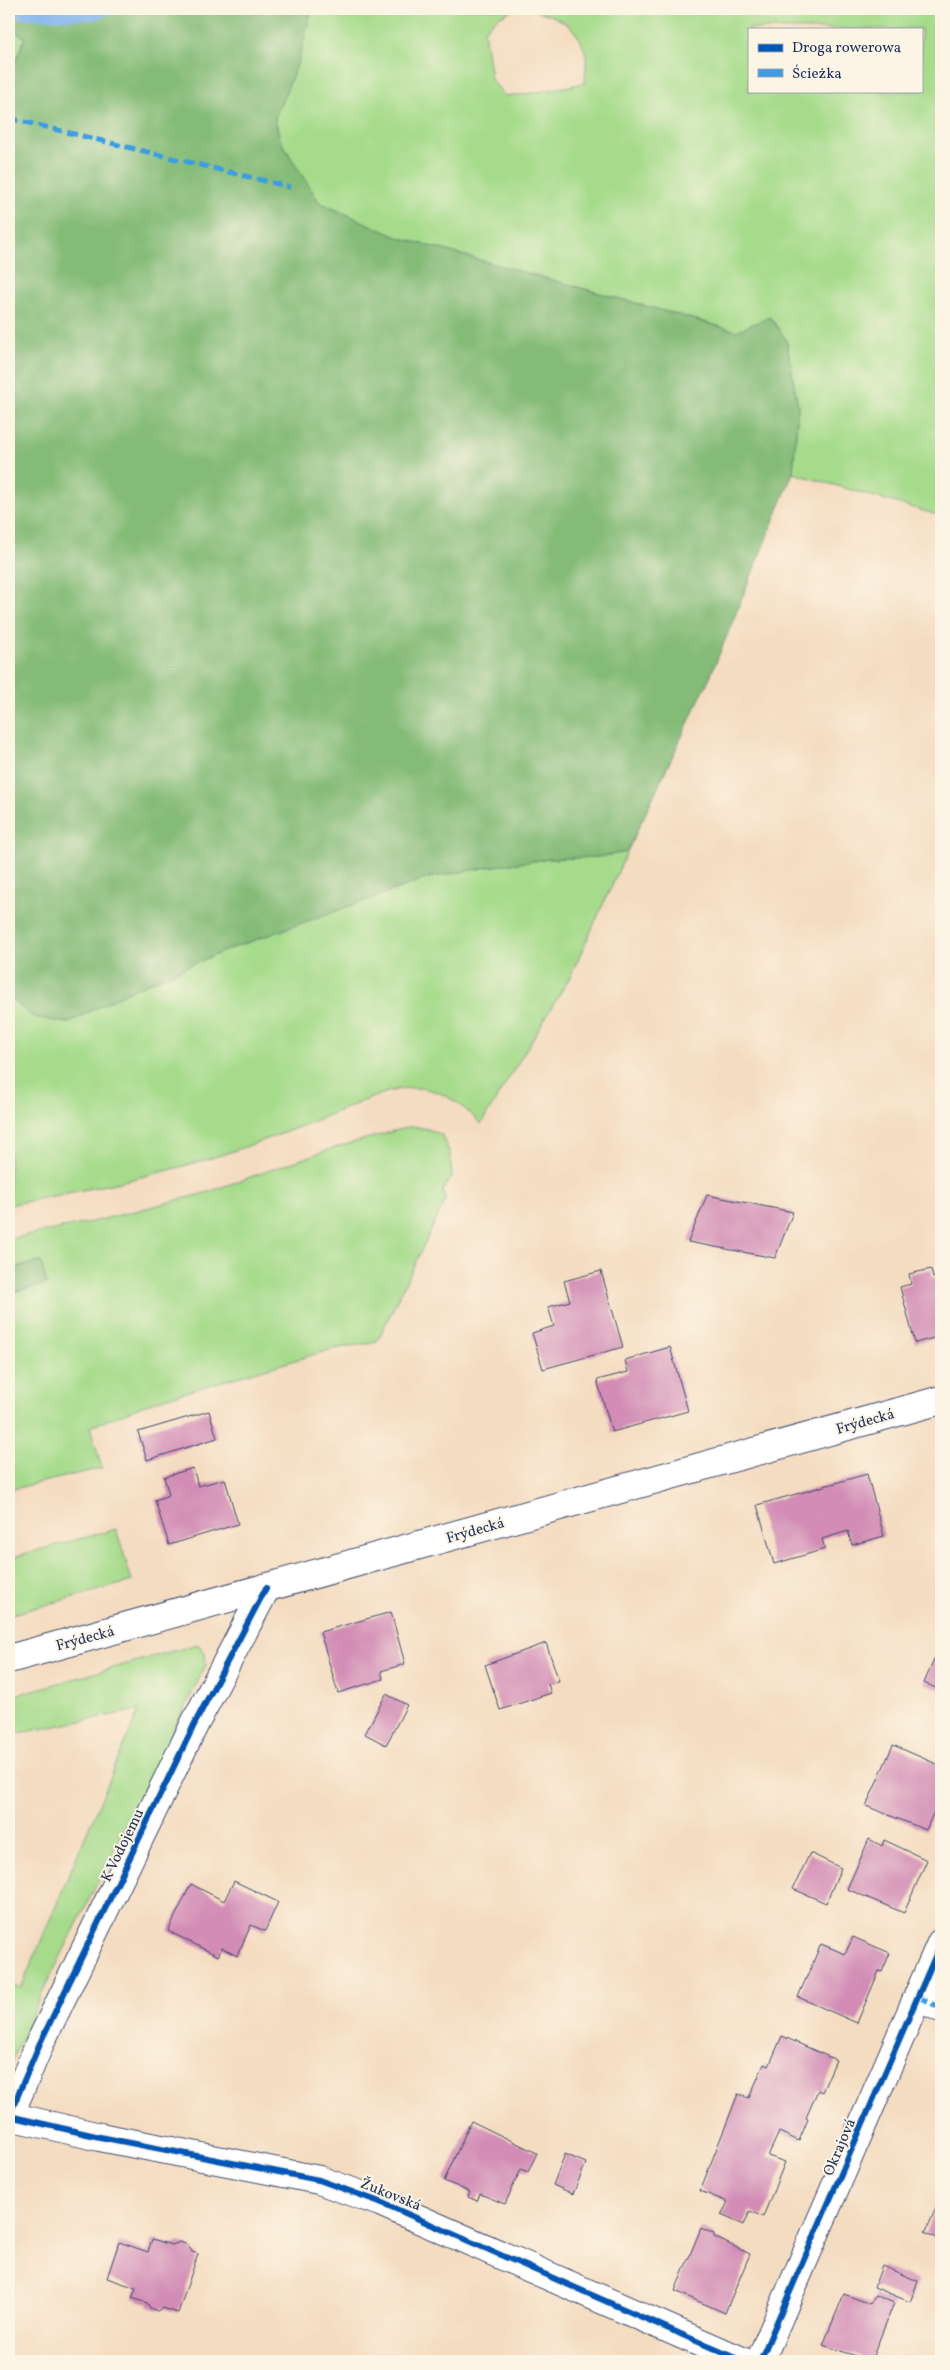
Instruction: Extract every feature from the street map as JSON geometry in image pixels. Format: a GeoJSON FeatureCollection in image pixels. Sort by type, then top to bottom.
{"type":"FeatureCollection","features":[{"type":"Feature","properties":{"kind":"street","name":"Frýdecká"},"geometry":{"type":"LineString","coordinates":[[9,1659],[941,1400]]}},
{"type":"Feature","properties":{"kind":"street","name":"K Vodojemu"},"geometry":{"type":"LineString","coordinates":[[9,2116],[40,2043],[190,1732],[266,1588]]}},
{"type":"Feature","properties":{"kind":"street","name":"Okrajová"},"geometry":{"type":"LineString","coordinates":[[760,2361],[930,2003],[941,1943]]}},
{"type":"Feature","properties":{"kind":"street","name":"Žukovská"},"geometry":{"type":"LineString","coordinates":[[9,2116],[100,2137],[319,2180],[380,2202],[742,2361]]}},
{"type":"Feature","properties":{"kind":"green space"},"geometry":{"type":"Polygon","coordinates":[[[9,9],[312,9],[298,62],[275,118],[280,140],[319,202],[397,237],[736,331],[770,317],[786,339],[798,406],[793,473],[710,677],[627,852],[599,857],[549,859],[488,867],[428,878],[224,951],[127,992],[68,1023],[33,1017],[9,998],[9,77],[25,38],[9,26],[9,9]]]}},
{"type":"Feature","properties":{"kind":"green space"},"geometry":{"type":"Polygon","coordinates":[[[312,9],[422,9],[439,11],[447,9],[514,9],[497,18],[484,30],[491,79],[505,96],[527,94],[585,83],[586,56],[576,33],[555,17],[527,9],[941,9],[941,516],[793,473],[798,406],[786,339],[736,331],[397,237],[319,202],[280,140],[275,118],[298,62],[312,9]]]}},
{"type":"Feature","properties":{"kind":"green space"},"geometry":{"type":"Polygon","coordinates":[[[9,26],[25,38],[9,77],[9,26]]]}},
{"type":"Feature","properties":{"kind":"green space"},"geometry":{"type":"Polygon","coordinates":[[[627,852],[570,977],[481,1124],[457,1103],[440,1093],[420,1088],[395,1090],[271,1138],[198,1162],[166,1171],[9,1205],[9,998],[33,1017],[68,1023],[127,992],[224,951],[428,878],[488,867],[549,859],[599,857],[627,852]]]}},
{"type":"Feature","properties":{"kind":"green space"},"geometry":{"type":"Polygon","coordinates":[[[412,1126],[428,1129],[442,1135],[450,1154],[452,1177],[442,1191],[446,1199],[377,1342],[333,1349],[155,1401],[90,1427],[102,1468],[9,1490],[9,1293],[47,1284],[41,1262],[9,1268],[9,1239],[92,1222],[205,1193],[330,1149],[412,1126]]]}},
{"type":"Feature","properties":{"kind":"green space"},"geometry":{"type":"Polygon","coordinates":[[[41,1262],[47,1284],[9,1293],[9,1268],[41,1262]]]}},
{"type":"Feature","properties":{"kind":"green space"},"geometry":{"type":"Polygon","coordinates":[[[116,1529],[132,1581],[9,1615],[9,1558],[116,1529]]]}},
{"type":"Feature","properties":{"kind":"green space"},"geometry":{"type":"Polygon","coordinates":[[[198,1644],[205,1653],[206,1665],[42,1994],[9,2067],[9,1985],[21,1988],[139,1710],[9,1735],[9,1697],[198,1644]]]}},
{"type":"Feature","properties":{"kind":"building"},"geometry":{"type":"Polygon","coordinates":[[[707,1195],[793,1212],[775,1258],[688,1242],[707,1195]]]}},
{"type":"Feature","properties":{"kind":"building"},"geometry":{"type":"Polygon","coordinates":[[[931,1269],[933,1278],[941,1276],[941,1336],[915,1343],[900,1287],[911,1284],[909,1274],[931,1269]]]}},
{"type":"Feature","properties":{"kind":"building"},"geometry":{"type":"Polygon","coordinates":[[[601,1271],[623,1347],[543,1369],[532,1333],[554,1326],[548,1307],[570,1301],[564,1281],[601,1271]]]}},
{"type":"Feature","properties":{"kind":"building"},"geometry":{"type":"Polygon","coordinates":[[[670,1347],[688,1411],[612,1432],[597,1380],[628,1372],[625,1360],[670,1347]]]}},
{"type":"Feature","properties":{"kind":"building"},"geometry":{"type":"Polygon","coordinates":[[[209,1411],[217,1438],[147,1460],[138,1432],[209,1411]]]}},
{"type":"Feature","properties":{"kind":"building"},"geometry":{"type":"Polygon","coordinates":[[[193,1468],[198,1486],[225,1479],[238,1524],[169,1545],[155,1500],[169,1495],[164,1477],[193,1468]]]}},
{"type":"Feature","properties":{"kind":"building"},"geometry":{"type":"Polygon","coordinates":[[[867,1474],[884,1536],[852,1545],[848,1531],[822,1539],[825,1549],[774,1564],[757,1505],[867,1474]]]}},
{"type":"Feature","properties":{"kind":"building"},"geometry":{"type":"Polygon","coordinates":[[[391,1612],[405,1664],[381,1671],[383,1679],[338,1693],[320,1632],[391,1612]]]}},
{"type":"Feature","properties":{"kind":"building"},"geometry":{"type":"Polygon","coordinates":[[[546,1643],[559,1681],[548,1684],[551,1693],[500,1710],[485,1665],[546,1643]]]}},
{"type":"Feature","properties":{"kind":"building"},"geometry":{"type":"Polygon","coordinates":[[[941,1644],[941,1690],[924,1683],[941,1644]]]}},
{"type":"Feature","properties":{"kind":"building"},"geometry":{"type":"Polygon","coordinates":[[[386,1694],[407,1705],[386,1745],[365,1734],[386,1694]]]}},
{"type":"Feature","properties":{"kind":"building"},"geometry":{"type":"Polygon","coordinates":[[[893,1745],[941,1766],[941,1795],[926,1830],[866,1806],[893,1745]]]}},
{"type":"Feature","properties":{"kind":"building"},"geometry":{"type":"Polygon","coordinates":[[[869,1839],[882,1846],[884,1840],[927,1860],[904,1913],[847,1889],[869,1839]]]}},
{"type":"Feature","properties":{"kind":"building"},"geometry":{"type":"Polygon","coordinates":[[[810,1853],[841,1868],[826,1903],[793,1889],[810,1853]]]}},
{"type":"Feature","properties":{"kind":"building"},"geometry":{"type":"Polygon","coordinates":[[[234,1881],[278,1902],[265,1931],[251,1925],[237,1956],[222,1948],[218,1956],[168,1931],[191,1884],[224,1901],[234,1881]]]}},
{"type":"Feature","properties":{"kind":"building"},"geometry":{"type":"Polygon","coordinates":[[[853,1937],[890,1953],[882,1972],[879,1971],[857,2023],[798,1997],[821,1944],[845,1954],[853,1937]]]}},
{"type":"Feature","properties":{"kind":"building"},"geometry":{"type":"Polygon","coordinates":[[[782,2036],[836,2060],[822,2092],[818,2090],[799,2141],[779,2132],[768,2156],[785,2162],[763,2217],[750,2211],[744,2225],[721,2215],[728,2202],[700,2191],[738,2094],[749,2098],[764,2064],[769,2066],[782,2036]]]}},
{"type":"Feature","properties":{"kind":"building"},"geometry":{"type":"Polygon","coordinates":[[[471,2121],[537,2153],[528,2172],[521,2169],[505,2204],[480,2194],[477,2201],[468,2197],[470,2192],[444,2181],[471,2121]]]}},
{"type":"Feature","properties":{"kind":"building"},"geometry":{"type":"Polygon","coordinates":[[[565,2154],[586,2163],[573,2194],[553,2185],[565,2154]]]}},
{"type":"Feature","properties":{"kind":"building"},"geometry":{"type":"Polygon","coordinates":[[[941,2197],[941,2240],[924,2232],[941,2197]]]}},
{"type":"Feature","properties":{"kind":"building"},"geometry":{"type":"Polygon","coordinates":[[[701,2228],[714,2234],[714,2237],[750,2254],[725,2313],[675,2291],[701,2228]]]}},
{"type":"Feature","properties":{"kind":"building"},"geometry":{"type":"Polygon","coordinates":[[[152,2239],[172,2245],[180,2242],[188,2245],[192,2252],[198,2254],[178,2313],[163,2308],[157,2311],[150,2308],[147,2303],[132,2298],[136,2288],[107,2278],[119,2242],[148,2252],[152,2239]]]}},
{"type":"Feature","properties":{"kind":"building"},"geometry":{"type":"Polygon","coordinates":[[[882,2266],[918,2281],[910,2302],[874,2287],[882,2266]]]}},
{"type":"Feature","properties":{"kind":"building"},"geometry":{"type":"Polygon","coordinates":[[[844,2294],[870,2304],[875,2295],[894,2303],[871,2361],[823,2345],[844,2294]]]}},
{"type":"Feature","properties":{"kind":"waterway"},"geometry":{"type":"LineString","coordinates":[[16,9],[21,14],[94,15],[111,9]]}},
{"type":"Feature","properties":{"kind":"marked path"},"geometry":{"type":"LineString","coordinates":[[9,118],[290,187]]}},
{"type":"Feature","properties":{"kind":"marked path"},"geometry":{"type":"LineString","coordinates":[[918,1997],[941,2008]]}},
{"type":"Feature","properties":{"kind":"cycle path"},"geometry":{"type":"LineString","coordinates":[[9,2116],[40,2043],[195,1723],[266,1588]]}},
{"type":"Feature","properties":{"kind":"cycle path"},"geometry":{"type":"LineString","coordinates":[[760,2361],[941,1943]]}},
{"type":"Feature","properties":{"kind":"cycle path"},"geometry":{"type":"LineString","coordinates":[[9,2116],[100,2137],[319,2180],[380,2202],[742,2361]]}}]}
